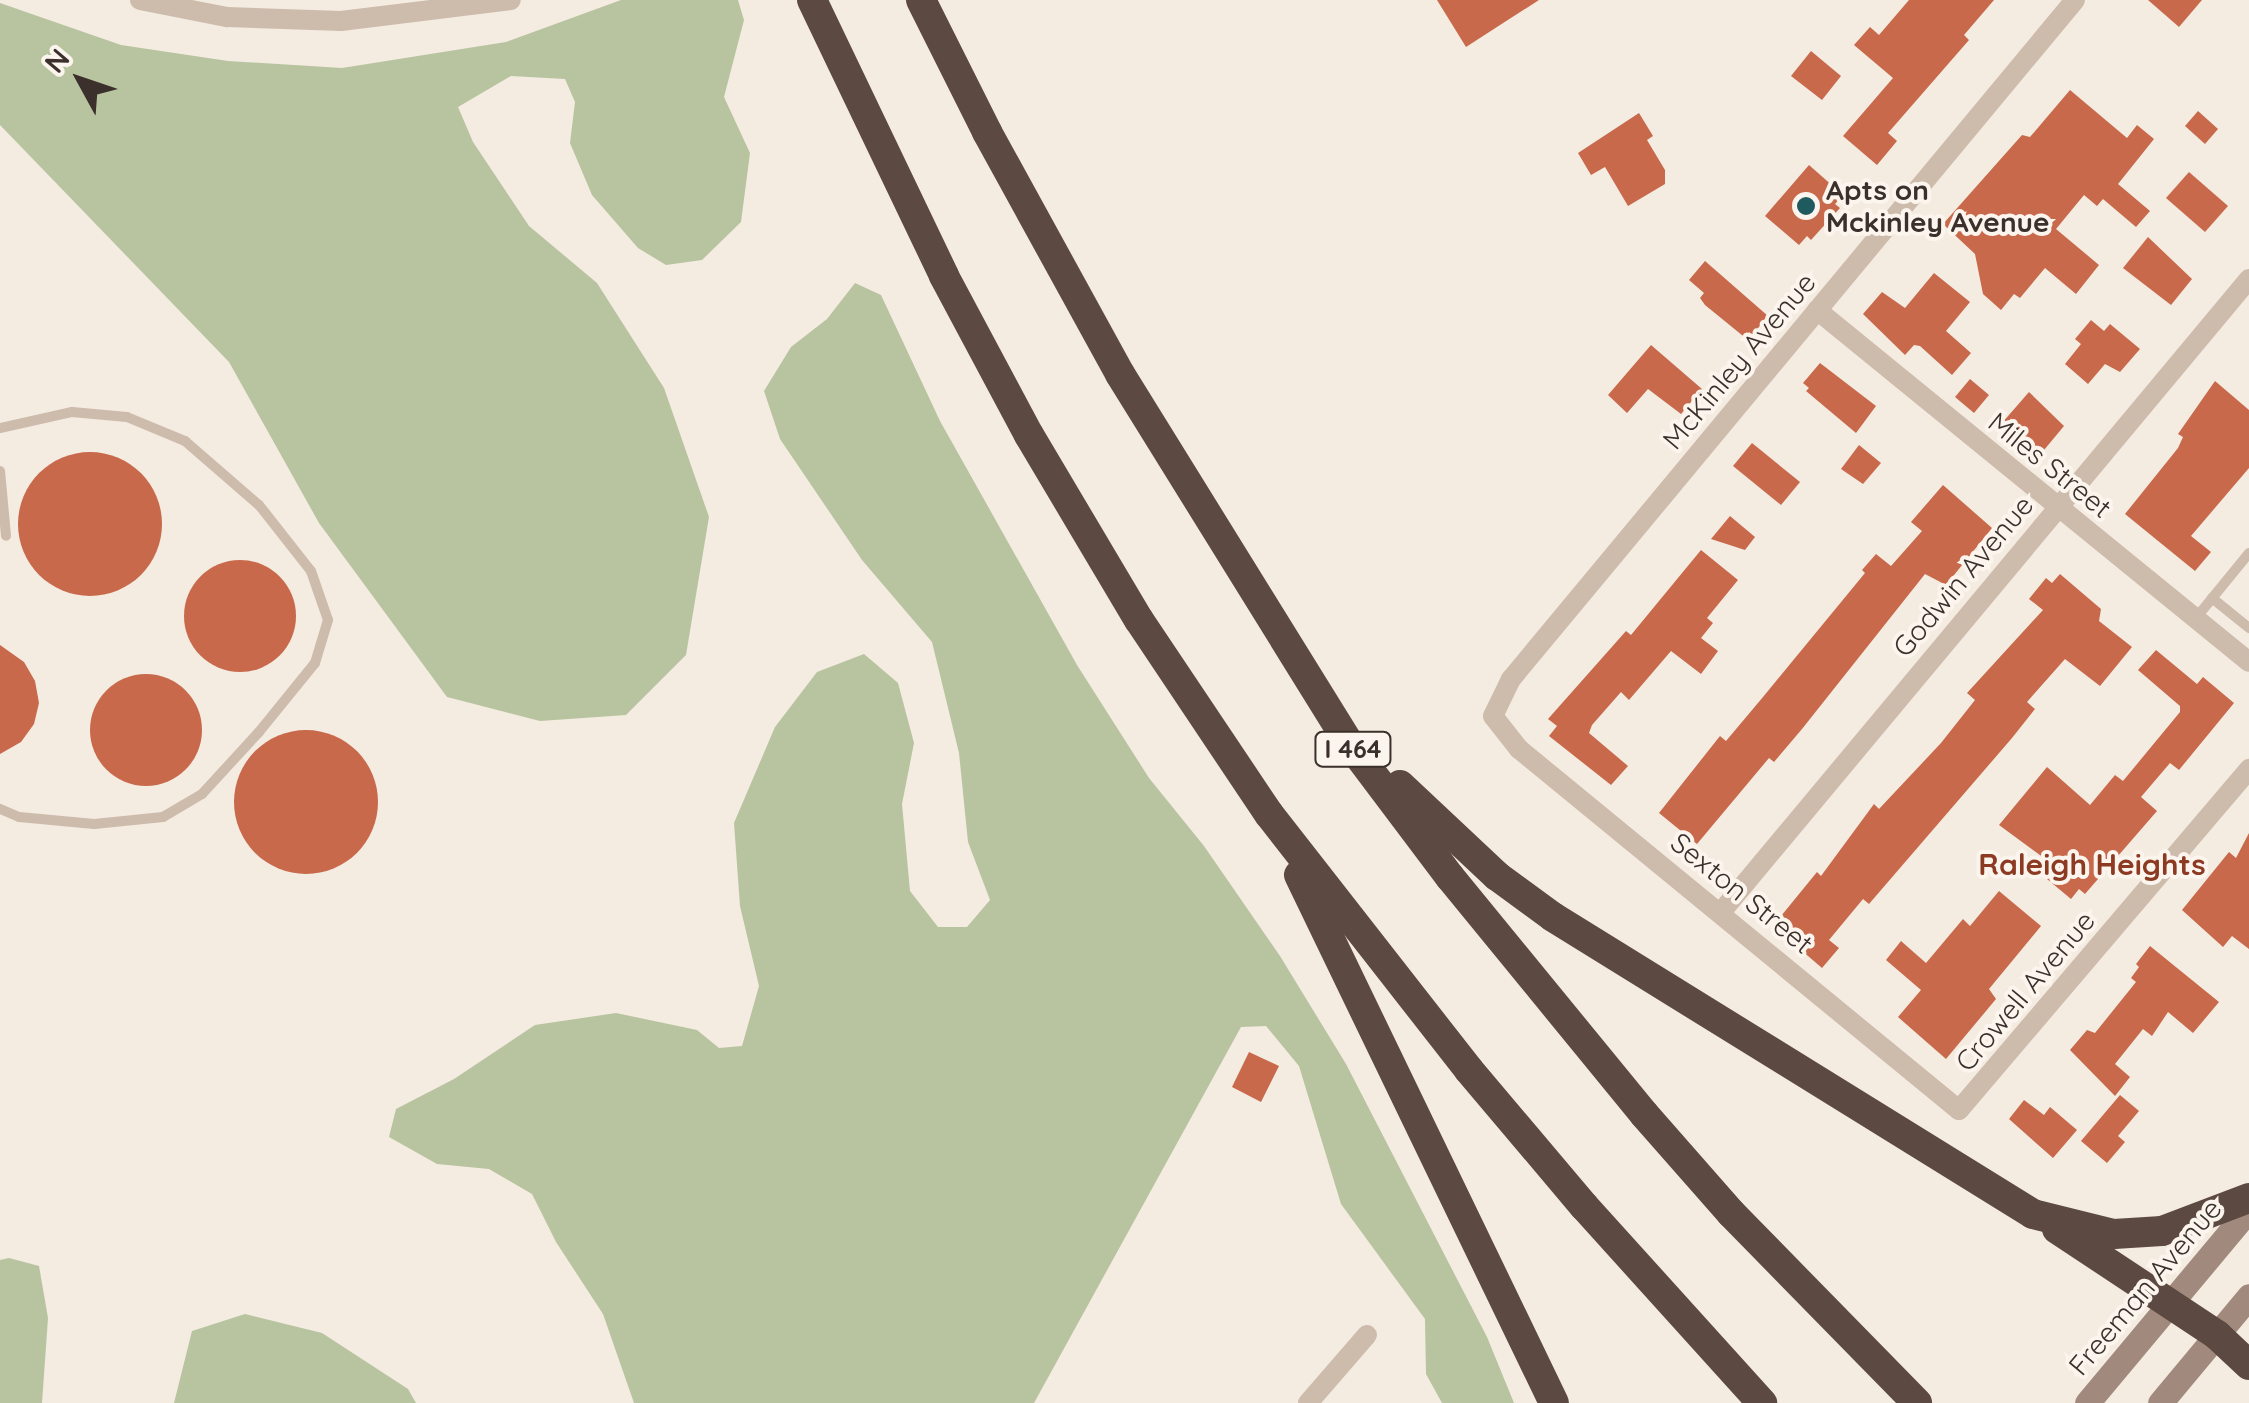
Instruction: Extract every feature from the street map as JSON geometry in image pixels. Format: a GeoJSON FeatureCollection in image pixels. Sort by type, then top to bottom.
{"type":"FeatureCollection","features":[{"type":"Feature","properties":{"kind":"highway"},"geometry":{"type":"LineString","coordinates":[[812,0],[944,276],[1021,420],[1140,620],[1269,814],[1469,1070],[1762,1403]]}},
{"type":"Feature","properties":{"kind":"highway","name":"I 464"},"geometry":{"type":"LineString","coordinates":[[921,0],[996,148],[1120,374],[1321,700],[1450,876],[1644,1114],[1731,1213],[1917,1403]]}},
{"type":"Feature","properties":{"kind":"highway"},"geometry":{"type":"LineString","coordinates":[[1321,700],[1459,842],[1553,917],[2034,1214],[2217,1334],[2249,1365]]}},
{"type":"Feature","properties":{"kind":"highway"},"geometry":{"type":"LineString","coordinates":[[1269,814],[1554,1403]]}},
{"type":"Feature","properties":{"kind":"highway"},"geometry":{"type":"LineString","coordinates":[[2034,1214],[2114,1234],[2162,1231],[2249,1198]]}},
{"type":"Feature","properties":{"kind":"main road","name":"Freeman Avenue"},"geometry":{"type":"LineString","coordinates":[[2087,1403],[2249,1208]]}},
{"type":"Feature","properties":{"kind":"main road"},"geometry":{"type":"LineString","coordinates":[[2160,1403],[2249,1296]]}},
{"type":"Feature","properties":{"kind":"street"},"geometry":{"type":"LineString","coordinates":[[140,0],[226,17],[340,21],[400,18],[511,0]]}},
{"type":"Feature","properties":{"kind":"street","name":"McKinley Avenue"},"geometry":{"type":"LineString","coordinates":[[1493,716],[1511,679],[2075,0]]}},
{"type":"Feature","properties":{"kind":"street","name":"Godwin Avenue"},"geometry":{"type":"LineString","coordinates":[[1722,911],[2249,278]]}},
{"type":"Feature","properties":{"kind":"street","name":"Miles Street"},"geometry":{"type":"LineString","coordinates":[[1817,310],[2249,662]]}},
{"type":"Feature","properties":{"kind":"street","name":"Sexton Street"},"geometry":{"type":"LineString","coordinates":[[1493,716],[1519,749],[1722,911],[1960,1110]]}},
{"type":"Feature","properties":{"kind":"street","name":"Crowell Avenue"},"geometry":{"type":"LineString","coordinates":[[1960,1110],[2249,769]]}},
{"type":"Feature","properties":{"kind":"street"},"geometry":{"type":"LineString","coordinates":[[1308,1403],[1367,1336]]}},
{"type":"Feature","properties":{"kind":"lane"},"geometry":{"type":"LineString","coordinates":[[0,428],[72,412],[127,416],[186,441],[269,518],[311,571],[328,620],[315,663],[259,732],[202,794],[163,817],[94,824],[19,817],[0,809]]}},
{"type":"Feature","properties":{"kind":"lane"},"geometry":{"type":"LineString","coordinates":[[0,471],[6,536]]}},
{"type":"Feature","properties":{"kind":"lane"},"geometry":{"type":"LineString","coordinates":[[2195,618],[2249,553]]}},
{"type":"Feature","properties":{"kind":"lane"},"geometry":{"type":"LineString","coordinates":[[2212,598],[2249,628]]}},
{"type":"Feature","properties":{"kind":"green space"},"geometry":{"type":"Polygon","coordinates":[[[621,0],[738,0],[744,20],[724,97],[750,153],[741,222],[702,260],[666,265],[638,248],[592,195],[570,143],[575,102],[565,79],[511,76],[458,107],[473,142],[529,226],[597,283],[664,388],[709,517],[686,655],[626,715],[540,721],[447,697],[319,523],[229,362],[0,125],[0,3],[121,45],[228,61],[342,68],[506,42],[621,0]]]}},
{"type":"Feature","properties":{"kind":"green space"},"geometry":{"type":"Polygon","coordinates":[[[855,283],[881,295],[940,421],[1077,665],[1149,778],[1204,846],[1280,956],[1346,1064],[1487,1337],[1514,1403],[1442,1403],[1426,1374],[1425,1319],[1341,1204],[1299,1066],[1266,1026],[1241,1027],[1034,1403],[634,1403],[603,1314],[556,1242],[532,1194],[489,1169],[437,1164],[389,1137],[396,1109],[454,1079],[535,1025],[616,1013],[697,1030],[719,1048],[742,1046],[759,986],[740,906],[734,823],[775,727],[817,672],[864,654],[898,683],[914,743],[902,804],[910,891],[938,927],[967,927],[990,900],[968,842],[959,753],[932,642],[862,560],[780,439],[764,391],[791,347],[827,319],[855,283]]]}},
{"type":"Feature","properties":{"kind":"green space"},"geometry":{"type":"Polygon","coordinates":[[[9,1258],[39,1266],[48,1318],[42,1403],[0,1403],[0,1260],[9,1258]]]}},
{"type":"Feature","properties":{"kind":"green space"},"geometry":{"type":"Polygon","coordinates":[[[245,1314],[322,1333],[408,1389],[416,1403],[174,1403],[192,1331],[245,1314]]]}},
{"type":"Feature","properties":{"kind":"building"},"geometry":{"type":"Polygon","coordinates":[[[1437,0],[1539,0],[1466,47],[1437,0]]]}},
{"type":"Feature","properties":{"kind":"building"},"geometry":{"type":"Polygon","coordinates":[[[1909,0],[1994,0],[1964,35],[1969,40],[1888,133],[1897,141],[1877,165],[1843,136],[1893,78],[1854,45],[1870,27],[1879,35],[1909,0]]]}},
{"type":"Feature","properties":{"kind":"building"},"geometry":{"type":"Polygon","coordinates":[[[2148,0],[2202,0],[2179,27],[2148,0]]]}},
{"type":"Feature","properties":{"kind":"building"},"geometry":{"type":"Polygon","coordinates":[[[1811,51],[1841,76],[1822,100],[1791,76],[1811,51]]]}},
{"type":"Feature","properties":{"kind":"building"},"geometry":{"type":"Polygon","coordinates":[[[2070,90],[2127,138],[2137,125],[2154,139],[2118,184],[2150,211],[2136,227],[2103,199],[2097,206],[2084,195],[2056,229],[2099,265],[2076,294],[2045,268],[2020,298],[2014,294],[2001,310],[1983,294],[1975,254],[1943,224],[2022,135],[2030,137],[2070,90]]]}},
{"type":"Feature","properties":{"kind":"building"},"geometry":{"type":"Polygon","coordinates":[[[2198,111],[2218,129],[2205,144],[2185,126],[2198,111]]]}},
{"type":"Feature","properties":{"kind":"building"},"geometry":{"type":"Polygon","coordinates":[[[1639,113],[1653,136],[1647,140],[1665,170],[1665,184],[1628,206],[1605,167],[1591,175],[1578,153],[1639,113]]]}},
{"type":"Feature","properties":{"kind":"building","name":"Apts on Mckinley Avenue"},"geometry":{"type":"Polygon","coordinates":[[[1809,165],[1843,195],[1835,204],[1840,208],[1811,240],[1807,236],[1799,245],[1765,216],[1809,165]]]}},
{"type":"Feature","properties":{"kind":"building"},"geometry":{"type":"Polygon","coordinates":[[[2189,172],[2228,206],[2205,232],[2166,198],[2189,172]]]}},
{"type":"Feature","properties":{"kind":"building"},"geometry":{"type":"Polygon","coordinates":[[[2148,237],[2192,279],[2171,305],[2123,268],[2148,237]]]}},
{"type":"Feature","properties":{"kind":"building"},"geometry":{"type":"Polygon","coordinates":[[[1705,261],[1768,316],[1748,340],[1705,305],[1700,298],[1704,293],[1689,280],[1705,261]]]}},
{"type":"Feature","properties":{"kind":"building"},"geometry":{"type":"Polygon","coordinates":[[[1934,273],[1970,302],[1946,331],[1971,353],[1952,375],[1920,346],[1914,345],[1905,355],[1863,314],[1882,292],[1905,308],[1934,273]]]}},
{"type":"Feature","properties":{"kind":"building"},"geometry":{"type":"Polygon","coordinates":[[[2091,320],[2104,331],[2110,324],[2140,349],[2120,372],[2105,364],[2088,384],[2065,364],[2081,344],[2075,339],[2091,320]]]}},
{"type":"Feature","properties":{"kind":"building"},"geometry":{"type":"Polygon","coordinates":[[[1651,345],[1702,389],[1681,414],[1648,389],[1627,413],[1608,395],[1651,345]]]}},
{"type":"Feature","properties":{"kind":"building"},"geometry":{"type":"Polygon","coordinates":[[[1820,363],[1876,406],[1856,433],[1806,391],[1809,388],[1803,383],[1820,363]]]}},
{"type":"Feature","properties":{"kind":"building"},"geometry":{"type":"Polygon","coordinates":[[[1970,379],[1989,395],[1974,413],[1955,397],[1970,379]]]}},
{"type":"Feature","properties":{"kind":"building"},"geometry":{"type":"Polygon","coordinates":[[[2215,381],[2249,410],[2249,468],[2191,536],[2211,552],[2195,571],[2125,514],[2178,448],[2183,437],[2178,434],[2215,381]]]}},
{"type":"Feature","properties":{"kind":"building"},"geometry":{"type":"Polygon","coordinates":[[[2029,392],[2064,426],[2039,456],[2002,423],[2029,392]]]}},
{"type":"Feature","properties":{"kind":"building"},"geometry":{"type":"Polygon","coordinates":[[[1752,443],[1800,482],[1781,505],[1733,466],[1752,443]]]}},
{"type":"Feature","properties":{"kind":"building"},"geometry":{"type":"Polygon","coordinates":[[[1859,445],[1881,463],[1863,484],[1841,469],[1859,445]]]}},
{"type":"Feature","properties":{"kind":"building"},"geometry":{"type":"Polygon","coordinates":[[[90,452],[118,457],[141,473],[157,496],[162,524],[157,552],[141,575],[118,591],[90,596],[62,591],[39,575],[23,552],[18,524],[23,496],[39,473],[62,457],[90,452]]]}},
{"type":"Feature","properties":{"kind":"building"},"geometry":{"type":"Polygon","coordinates":[[[1943,485],[1992,528],[1946,585],[1925,574],[1802,729],[1774,762],[1769,758],[1697,844],[1659,813],[1720,736],[1726,741],[1763,697],[1865,573],[1862,570],[1876,554],[1891,566],[1922,531],[1911,522],[1943,485]]]}},
{"type":"Feature","properties":{"kind":"building"},"geometry":{"type":"Polygon","coordinates":[[[1730,516],[1755,537],[1745,550],[1711,539],[1730,516]]]}},
{"type":"Feature","properties":{"kind":"building"},"geometry":{"type":"Polygon","coordinates":[[[1701,550],[1738,580],[1707,618],[1713,623],[1701,638],[1718,651],[1701,674],[1671,651],[1629,700],[1621,692],[1592,725],[1589,733],[1628,766],[1611,785],[1549,736],[1557,726],[1548,719],[1626,631],[1631,635],[1701,550]]]}},
{"type":"Feature","properties":{"kind":"building"},"geometry":{"type":"Polygon","coordinates":[[[240,560],[261,565],[279,577],[291,595],[296,616],[291,637],[279,655],[261,667],[240,672],[219,667],[201,655],[189,637],[184,616],[189,595],[201,577],[219,565],[240,560]]]}},
{"type":"Feature","properties":{"kind":"building"},"geometry":{"type":"Polygon","coordinates":[[[2060,574],[2101,609],[2099,621],[2132,647],[2100,686],[2065,659],[2027,702],[2035,709],[2012,738],[1869,904],[1863,899],[1829,940],[1839,948],[1822,968],[1773,926],[1817,872],[1821,876],[1874,804],[1879,809],[1941,743],[1975,700],[1967,693],[2043,610],[2029,599],[2046,578],[2052,583],[2060,574]]]}},
{"type":"Feature","properties":{"kind":"building"},"geometry":{"type":"Polygon","coordinates":[[[0,645],[24,662],[35,681],[39,703],[34,724],[21,742],[0,754],[0,645]]]}},
{"type":"Feature","properties":{"kind":"building"},"geometry":{"type":"Polygon","coordinates":[[[2156,650],[2197,684],[2203,677],[2234,703],[2179,770],[2170,763],[2141,797],[2157,811],[2085,894],[2079,889],[2071,899],[2035,869],[2044,858],[1999,825],[2047,767],[2090,805],[2115,775],[2123,781],[2180,712],[2180,706],[2138,670],[2156,650]]]}},
{"type":"Feature","properties":{"kind":"building"},"geometry":{"type":"Polygon","coordinates":[[[146,674],[167,679],[185,691],[197,709],[202,730],[197,751],[185,769],[167,781],[146,786],[125,781],[107,769],[95,751],[90,730],[95,709],[107,691],[125,679],[146,674]]]}},
{"type":"Feature","properties":{"kind":"building"},"geometry":{"type":"Polygon","coordinates":[[[306,730],[333,736],[357,751],[372,775],[378,802],[372,829],[357,853],[333,868],[306,874],[279,868],[255,853],[240,829],[234,802],[240,775],[255,751],[279,736],[306,730]]]}},
{"type":"Feature","properties":{"kind":"building"},"geometry":{"type":"Polygon","coordinates":[[[2249,833],[2249,949],[2232,936],[2223,947],[2182,910],[2229,852],[2236,858],[2249,833]]]}},
{"type":"Feature","properties":{"kind":"building"},"geometry":{"type":"Polygon","coordinates":[[[1999,891],[2041,926],[1989,989],[1996,999],[1946,1059],[1898,1017],[1921,990],[1886,960],[1901,941],[1926,963],[1963,919],[1970,926],[1999,891]]]}},
{"type":"Feature","properties":{"kind":"building"},"geometry":{"type":"Polygon","coordinates":[[[2150,946],[2219,1002],[2193,1033],[2168,1012],[2152,1036],[2143,1029],[2115,1064],[2130,1077],[2115,1096],[2070,1050],[2087,1030],[2095,1033],[2136,982],[2131,978],[2139,967],[2136,964],[2150,946]]]}},
{"type":"Feature","properties":{"kind":"building"},"geometry":{"type":"Polygon","coordinates":[[[1249,1052],[1279,1066],[1261,1102],[1232,1087],[1249,1052]]]}},
{"type":"Feature","properties":{"kind":"building"},"geometry":{"type":"Polygon","coordinates":[[[2120,1095],[2139,1111],[2118,1136],[2125,1142],[2107,1163],[2081,1141],[2120,1095]]]}},
{"type":"Feature","properties":{"kind":"building"},"geometry":{"type":"Polygon","coordinates":[[[2024,1100],[2044,1115],[2050,1107],[2077,1130],[2053,1158],[2009,1119],[2024,1100]]]}},
{"type":"Feature","properties":{"kind":"place","name":"Apts on Mckinley Avenue"},"geometry":{"type":"Point","coordinates":[1806,206]}},
{"type":"Feature","properties":{"kind":"district","name":"Raleigh Heights"},"geometry":{"type":"Point","coordinates":[2092,864]}}]}
